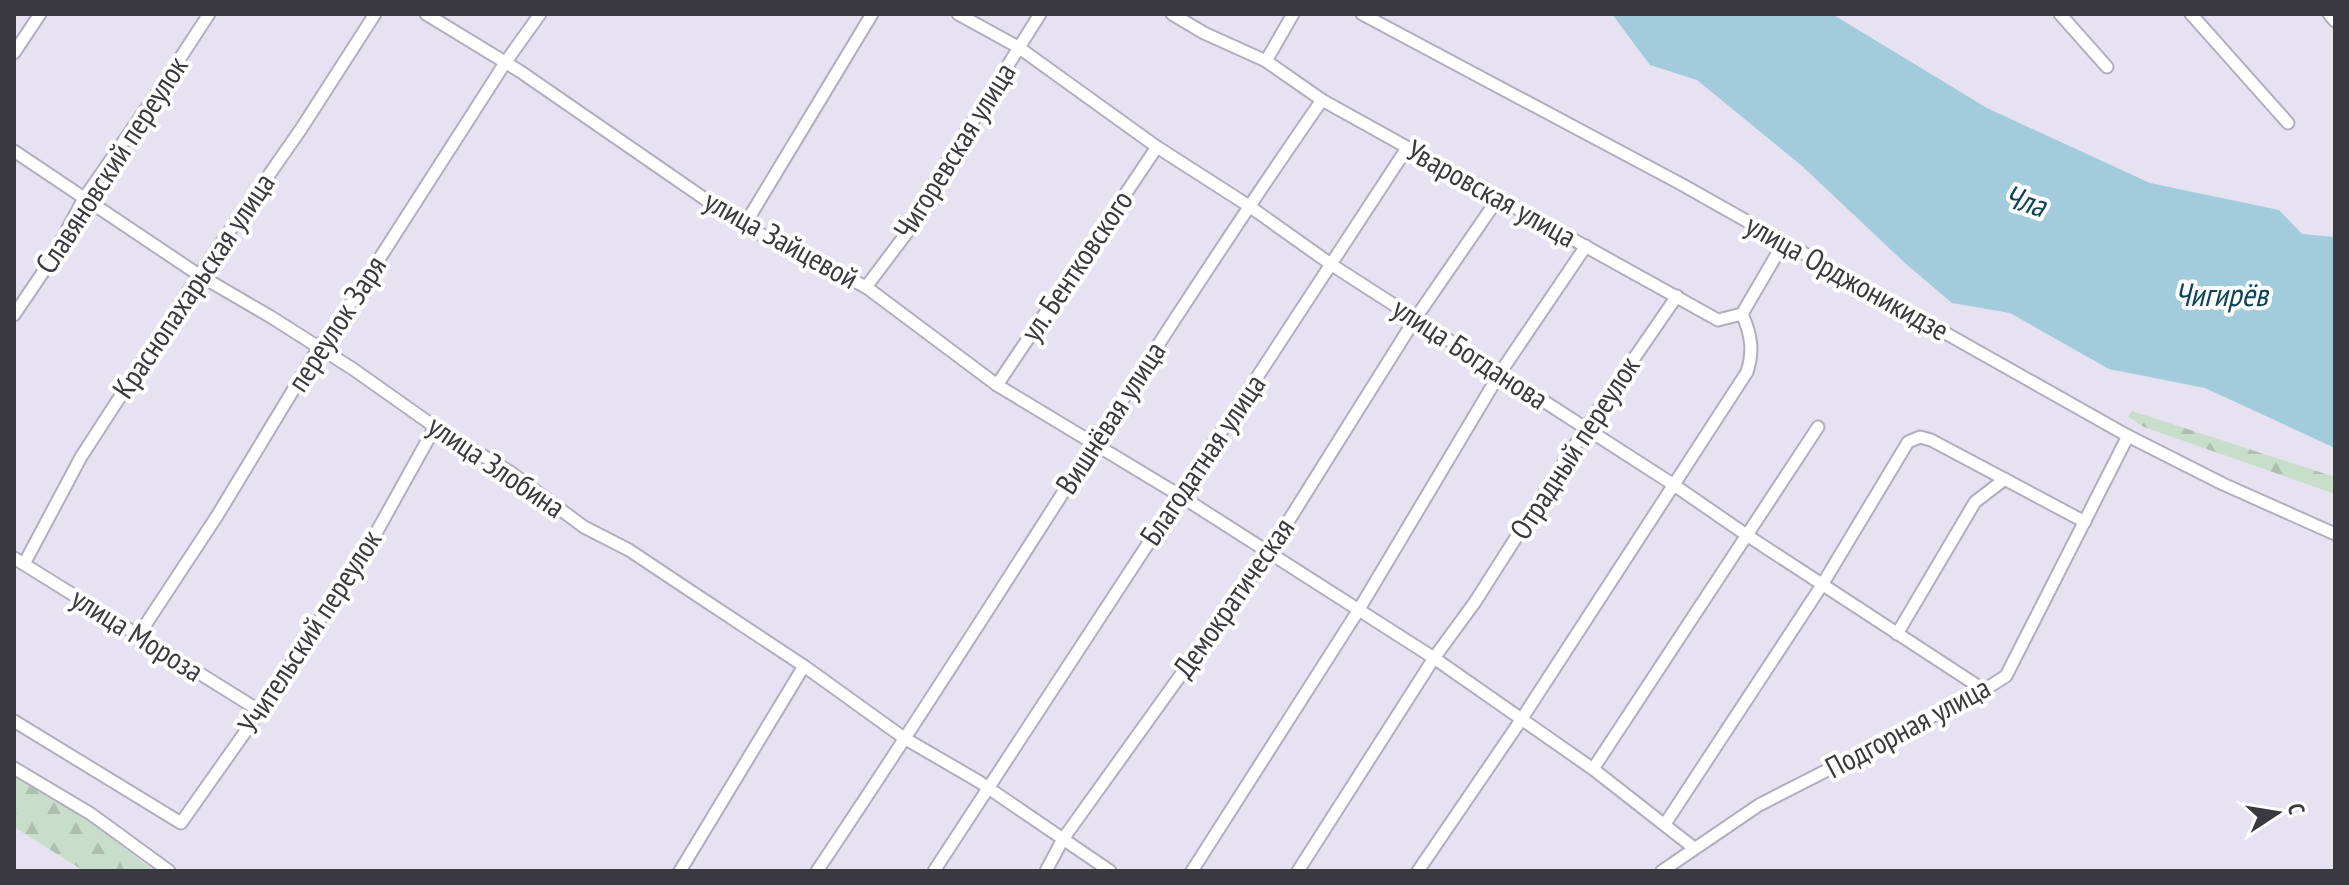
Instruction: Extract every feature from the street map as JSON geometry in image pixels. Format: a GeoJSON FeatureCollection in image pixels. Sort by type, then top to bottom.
{"type":"FeatureCollection","features":[{"type":"Feature","properties":{"kind":"street"},"geometry":{"type":"LineString","coordinates":[[14,53],[40,14]]}},
{"type":"Feature","properties":{"kind":"street","name":"Славяновский переулок"},"geometry":{"type":"LineString","coordinates":[[14,315],[50,262],[83,200],[209,14]]}},
{"type":"Feature","properties":{"kind":"street","name":"Краснопахарьская улица"},"geometry":{"type":"LineString","coordinates":[[19,561],[81,457],[199,275],[301,129],[375,14]]}},
{"type":"Feature","properties":{"kind":"street","name":"улица Зайцевой"},"geometry":{"type":"LineString","coordinates":[[426,14],[505,63],[744,226],[866,287],[997,385],[1179,495],[1434,658],[1593,769],[1694,848]]}},
{"type":"Feature","properties":{"kind":"street","name":"переулок Заря"},"geometry":{"type":"LineString","coordinates":[[138,636],[217,516],[318,349],[540,14]]}},
{"type":"Feature","properties":{"kind":"street"},"geometry":{"type":"LineString","coordinates":[[744,226],[872,14]]}},
{"type":"Feature","properties":{"kind":"street","name":"улица Богданова"},"geometry":{"type":"LineString","coordinates":[[958,14],[1018,47],[1157,147],[1249,206],[1332,265],[1674,485],[1984,690]]}},
{"type":"Feature","properties":{"kind":"street","name":"Чигоревская улица"},"geometry":{"type":"LineString","coordinates":[[866,287],[909,230],[938,177],[1040,14]]}},
{"type":"Feature","properties":{"kind":"street","name":"Уваровская улица"},"geometry":{"type":"LineString","coordinates":[[1172,14],[1204,33],[1266,61],[1322,100],[1718,320],[1742,314]]}},
{"type":"Feature","properties":{"kind":"street"},"geometry":{"type":"LineString","coordinates":[[1266,61],[1293,14]]}},
{"type":"Feature","properties":{"kind":"street","name":"улица Орджоникидзе"},"geometry":{"type":"LineString","coordinates":[[1362,14],[1681,184],[2128,436],[2223,484],[2335,534]]}},
{"type":"Feature","properties":{"kind":"street"},"geometry":{"type":"LineString","coordinates":[[2060,14],[2107,67]]}},
{"type":"Feature","properties":{"kind":"street"},"geometry":{"type":"LineString","coordinates":[[2191,14],[2288,123]]}},
{"type":"Feature","properties":{"kind":"street"},"geometry":{"type":"LineString","coordinates":[[2329,14],[2335,21]]}},
{"type":"Feature","properties":{"kind":"street","name":"Вишнёвая улица"},"geometry":{"type":"LineString","coordinates":[[817,871],[1249,206],[1322,100]]}},
{"type":"Feature","properties":{"kind":"street","name":"ул. Бентковского"},"geometry":{"type":"LineString","coordinates":[[997,385],[1157,147]]}},
{"type":"Feature","properties":{"kind":"street","name":"Благодатная улица"},"geometry":{"type":"LineString","coordinates":[[934,871],[982,784],[997,771],[1407,148]]}},
{"type":"Feature","properties":{"kind":"street","name":"улица Злобина"},"geometry":{"type":"LineString","coordinates":[[14,151],[83,200],[353,369],[435,427],[510,472],[584,527],[629,550],[804,666],[904,738],[982,784],[1110,871]]}},
{"type":"Feature","properties":{"kind":"street","name":"Демократическая"},"geometry":{"type":"LineString","coordinates":[[1046,871],[1063,839],[1269,552],[1415,319],[1499,197]]}},
{"type":"Feature","properties":{"kind":"street"},"geometry":{"type":"LineString","coordinates":[[1418,871],[1521,720],[1747,372],[1751,340],[1742,314],[1784,242]]}},
{"type":"Feature","properties":{"kind":"street"},"geometry":{"type":"LineString","coordinates":[[1192,871],[1358,611],[1500,373],[1586,246]]}},
{"type":"Feature","properties":{"kind":"street","name":"Отрадный переулок"},"geometry":{"type":"LineString","coordinates":[[1298,871],[1434,658],[1475,602],[1586,428],[1677,296]]}},
{"type":"Feature","properties":{"kind":"street","name":"Учительский переулок"},"geometry":{"type":"LineString","coordinates":[[14,721],[181,823],[260,711],[371,542],[435,427]]}},
{"type":"Feature","properties":{"kind":"street"},"geometry":{"type":"LineString","coordinates":[[1593,769],[1818,427]]}},
{"type":"Feature","properties":{"kind":"street","name":"Подгорная улица"},"geometry":{"type":"LineString","coordinates":[[1662,871],[1759,805],[2006,676],[2128,436]]}},
{"type":"Feature","properties":{"kind":"street"},"geometry":{"type":"LineString","coordinates":[[1665,824],[1822,585],[1908,442],[1920,437],[1931,440],[2085,522]]}},
{"type":"Feature","properties":{"kind":"street"},"geometry":{"type":"LineString","coordinates":[[1897,634],[1975,502],[2005,479]]}},
{"type":"Feature","properties":{"kind":"street","name":"улица Мороза"},"geometry":{"type":"LineString","coordinates":[[19,561],[260,711]]}},
{"type":"Feature","properties":{"kind":"street"},"geometry":{"type":"LineString","coordinates":[[680,871],[804,666]]}},
{"type":"Feature","properties":{"kind":"street"},"geometry":{"type":"LineString","coordinates":[[14,768],[91,814],[169,871]]}},
{"type":"Feature","properties":{"kind":"green space"},"geometry":{"type":"Polygon","coordinates":[[[2132,411],[2335,477],[2335,494],[2144,427],[2128,417],[2132,411]]]}},
{"type":"Feature","properties":{"kind":"green space"},"geometry":{"type":"Polygon","coordinates":[[[14,777],[87,819],[154,871],[84,871],[14,827],[14,777]]]}},
{"type":"Feature","properties":{"kind":"water","name":"Чигирёв"},"geometry":{"type":"Polygon","coordinates":[[[1612,14],[1832,14],[1987,108],[2150,183],[2279,210],[2302,234],[2335,237],[2335,448],[2205,388],[2109,369],[2010,313],[1952,303],[1802,166],[1697,80],[1650,65],[1612,14]]]}},
{"type":"Feature","properties":{"kind":"water label","name":"Чла"},"geometry":{"type":"Point","coordinates":[2025,201]}}]}
